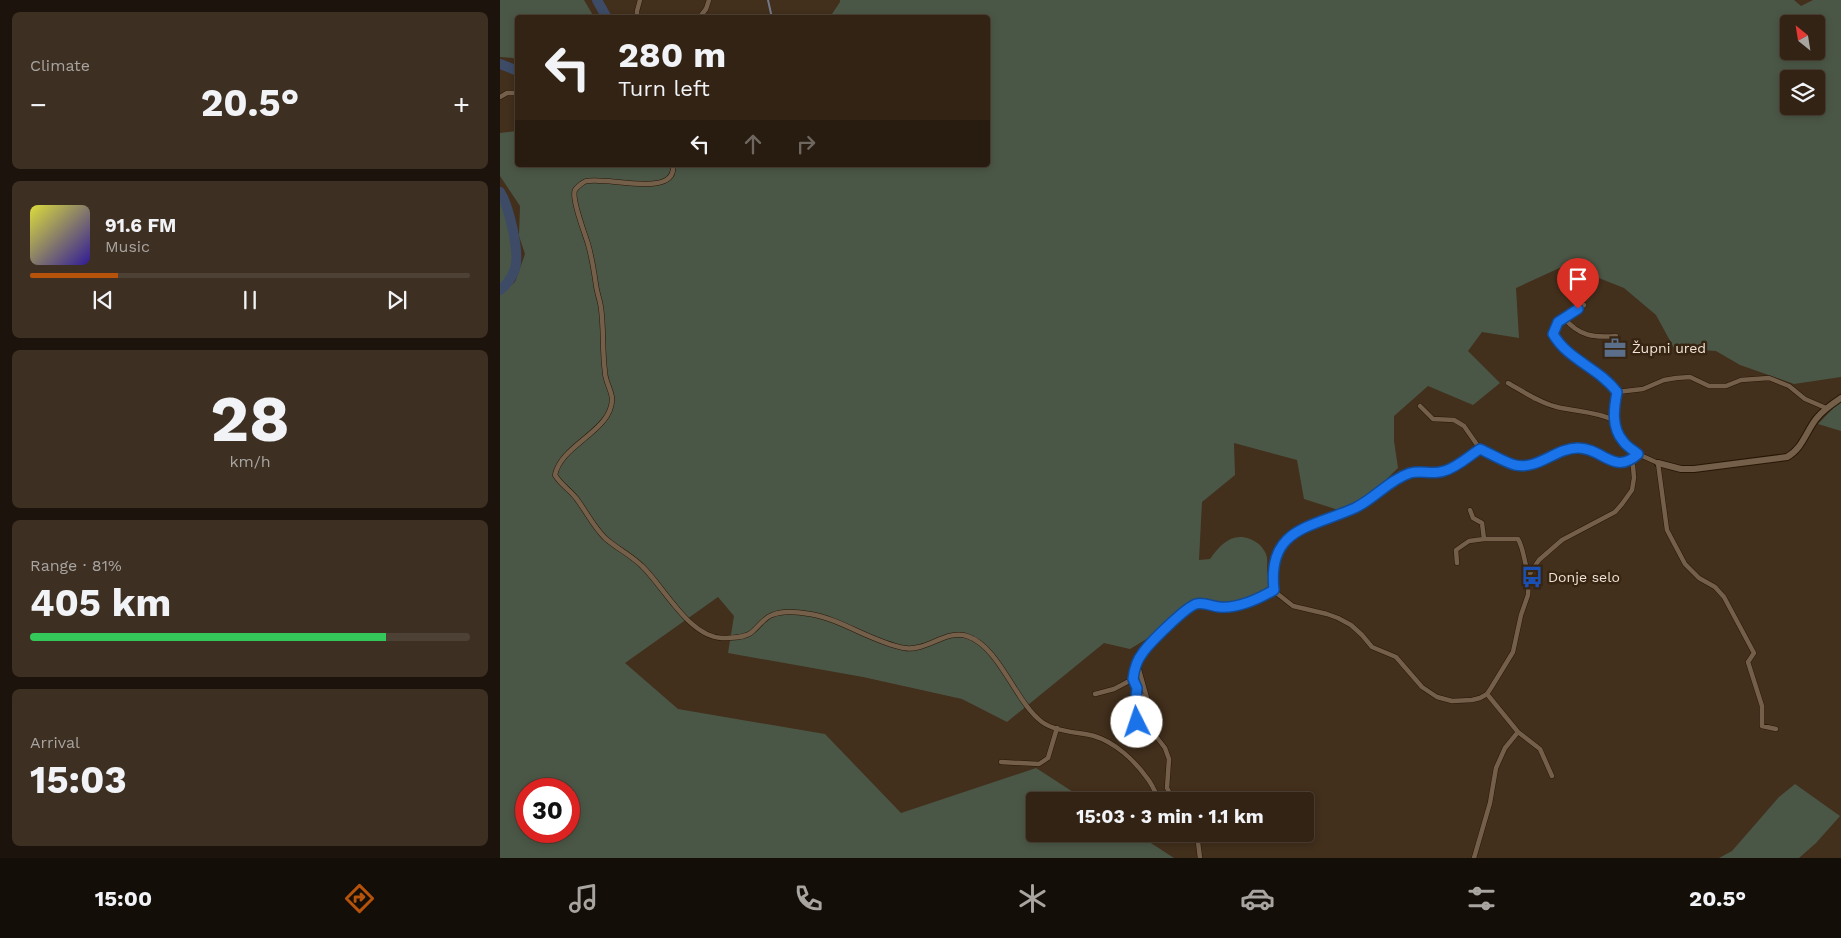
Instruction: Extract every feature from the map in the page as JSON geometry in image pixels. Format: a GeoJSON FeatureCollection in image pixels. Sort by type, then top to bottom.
{"type":"FeatureCollection","features":[{"type":"Feature","properties":{"kind":"main road"},"geometry":{"type":"LineString","coordinates":[[1658,463],[1681,469],[1787,457],[1796,452],[1817,418],[1826,408],[1841,398]]}},
{"type":"Feature","properties":{"kind":"street"},"geometry":{"type":"LineString","coordinates":[[637,15],[640,0]]}},
{"type":"Feature","properties":{"kind":"street"},"geometry":{"type":"LineString","coordinates":[[701,15],[709,0]]}},
{"type":"Feature","properties":{"kind":"street"},"geometry":{"type":"LineString","coordinates":[[500,97],[507,93],[515,93]]}},
{"type":"Feature","properties":{"kind":"street"},"geometry":{"type":"LineString","coordinates":[[673,167],[674,172],[671,178],[665,182],[648,184],[586,181],[576,188],[574,192],[593,261],[601,308],[605,374],[612,396],[611,406],[600,425],[560,463],[555,475],[559,483],[574,496],[603,535],[641,564],[672,603],[698,629],[708,635],[722,638],[745,636],[750,634],[773,614],[785,612],[820,616],[857,632],[904,648],[916,648],[953,636],[966,636],[976,640],[994,657],[1032,712],[1043,723],[1112,743],[1138,768],[1155,792]]}},
{"type":"Feature","properties":{"kind":"street"},"geometry":{"type":"LineString","coordinates":[[1584,305],[1558,322],[1553,331],[1556,339],[1565,351],[1606,379],[1617,392],[1614,420],[1622,441],[1638,454],[1658,463],[1668,530],[1685,564],[1699,578],[1715,587],[1724,598],[1754,653],[1748,662],[1762,706],[1762,726],[1776,729]]}},
{"type":"Feature","properties":{"kind":"street"},"geometry":{"type":"LineString","coordinates":[[1564,318],[1572,328],[1579,332],[1606,337],[1616,336]]}},
{"type":"Feature","properties":{"kind":"street"},"geometry":{"type":"LineString","coordinates":[[1617,392],[1643,389],[1664,380],[1676,378],[1690,377],[1709,386],[1726,386],[1741,380],[1769,378],[1789,386],[1805,399],[1826,408]]}},
{"type":"Feature","properties":{"kind":"street"},"geometry":{"type":"LineString","coordinates":[[1508,383],[1531,396],[1557,407],[1592,412],[1614,420]]}},
{"type":"Feature","properties":{"kind":"street"},"geometry":{"type":"LineString","coordinates":[[1420,406],[1433,418],[1454,420],[1464,426],[1480,449],[1515,465],[1532,465],[1558,452],[1576,448],[1588,448],[1615,462],[1624,463],[1630,461],[1638,454]]}},
{"type":"Feature","properties":{"kind":"street"},"geometry":{"type":"LineString","coordinates":[[1457,563],[1456,550],[1469,541],[1518,539],[1522,546],[1523,562],[1529,575],[1528,596],[1521,615],[1513,652],[1487,694],[1472,700],[1452,701],[1437,697],[1422,688],[1396,657],[1372,647],[1351,626],[1332,616],[1293,606],[1274,590],[1273,562],[1287,538],[1307,526],[1355,508],[1398,479],[1421,471],[1434,473],[1445,471],[1480,449]]}},
{"type":"Feature","properties":{"kind":"street"},"geometry":{"type":"LineString","coordinates":[[1529,575],[1539,560],[1562,540],[1615,512],[1632,490],[1634,466],[1630,461]]}},
{"type":"Feature","properties":{"kind":"street"},"geometry":{"type":"LineString","coordinates":[[1470,510],[1474,518],[1482,523],[1484,539]]}},
{"type":"Feature","properties":{"kind":"street"},"geometry":{"type":"LineString","coordinates":[[1096,694],[1114,689],[1133,679],[1139,659],[1147,647],[1193,605],[1204,603],[1213,606],[1234,607],[1248,603],[1274,590]]}},
{"type":"Feature","properties":{"kind":"street"},"geometry":{"type":"LineString","coordinates":[[1138,666],[1155,735],[1165,748],[1169,759],[1167,788],[1169,792]]}},
{"type":"Feature","properties":{"kind":"street"},"geometry":{"type":"LineString","coordinates":[[1133,679],[1148,706]]}},
{"type":"Feature","properties":{"kind":"street"},"geometry":{"type":"LineString","coordinates":[[1133,733],[1137,722],[1135,706],[1137,688]]}},
{"type":"Feature","properties":{"kind":"street"},"geometry":{"type":"LineString","coordinates":[[1487,694],[1518,732],[1540,749],[1552,776]]}},
{"type":"Feature","properties":{"kind":"street"},"geometry":{"type":"LineString","coordinates":[[1001,762],[1039,764],[1044,762],[1048,758],[1057,728]]}},
{"type":"Feature","properties":{"kind":"street"},"geometry":{"type":"LineString","coordinates":[[1474,858],[1490,803],[1496,768],[1505,748],[1518,732]]}},
{"type":"Feature","properties":{"kind":"street"},"geometry":{"type":"LineString","coordinates":[[1199,842],[1200,858]]}},
{"type":"Feature","properties":{"kind":"green space"},"geometry":{"type":"Polygon","coordinates":[[[500,0],[584,0],[593,15],[515,15],[515,59],[500,57],[500,0]]]}},
{"type":"Feature","properties":{"kind":"green space"},"geometry":{"type":"Polygon","coordinates":[[[840,0],[1794,0],[1801,6],[1813,0],[1841,0],[1841,377],[1794,384],[1740,365],[1716,351],[1674,348],[1656,315],[1624,288],[1566,265],[1516,288],[1519,338],[1482,332],[1468,351],[1500,383],[1473,405],[1428,386],[1394,416],[1394,441],[1398,468],[1351,514],[1304,499],[1297,460],[1234,443],[1235,475],[1202,502],[1199,560],[1210,559],[1222,545],[1232,539],[1244,537],[1253,540],[1262,547],[1267,556],[1269,582],[1265,591],[1248,601],[1228,606],[1201,600],[1194,601],[1181,609],[1156,633],[1130,649],[1104,643],[1007,722],[962,699],[863,677],[728,653],[734,616],[718,597],[625,663],[678,709],[825,734],[901,813],[1036,768],[1073,792],[1026,792],[1026,842],[1149,842],[1174,858],[500,858],[500,295],[515,282],[525,254],[519,236],[520,206],[500,176],[500,133],[515,131],[515,167],[990,167],[990,15],[831,15],[840,0]]]}},
{"type":"Feature","properties":{"kind":"green space"},"geometry":{"type":"Polygon","coordinates":[[[500,197],[510,231],[513,256],[507,278],[500,286],[500,197]]]}},
{"type":"Feature","properties":{"kind":"green space"},"geometry":{"type":"Polygon","coordinates":[[[1841,400],[1841,431],[1818,424],[1841,400]]]}},
{"type":"Feature","properties":{"kind":"green space"},"geometry":{"type":"Polygon","coordinates":[[[1795,784],[1840,816],[1816,843],[1799,858],[1719,858],[1732,851],[1779,797],[1795,784]]]}},
{"type":"Feature","properties":{"kind":"waterway"},"geometry":{"type":"LineString","coordinates":[[597,0],[605,15]]}},
{"type":"Feature","properties":{"kind":"waterway"},"geometry":{"type":"LineString","coordinates":[[768,0],[771,15]]}},
{"type":"Feature","properties":{"kind":"waterway"},"geometry":{"type":"LineString","coordinates":[[500,64],[515,70]]}},
{"type":"Feature","properties":{"kind":"waterway"},"geometry":{"type":"LineString","coordinates":[[500,192],[513,230],[516,252],[515,268],[511,278],[500,290]]}},
{"type":"Feature","properties":{"kind":"place","name":"Župni ured"},"geometry":{"type":"Point","coordinates":[1615,348]}},
{"type":"Feature","properties":{"kind":"place","name":"Donje selo"},"geometry":{"type":"Point","coordinates":[1532,577]}},
{"type":"Feature","properties":{"kind":"route"},"geometry":{"type":"LineString","coordinates":[[1137,722],[1135,706],[1137,688],[1133,679],[1141,654],[1147,647],[1193,605],[1204,603],[1213,606],[1234,607],[1248,603],[1274,590],[1273,562],[1278,551],[1287,538],[1307,526],[1355,508],[1398,479],[1421,471],[1434,473],[1445,471],[1480,449],[1515,465],[1532,465],[1558,452],[1576,448],[1588,448],[1615,462],[1624,463],[1630,461],[1638,454],[1622,441],[1616,426],[1614,420],[1617,392],[1611,383],[1565,351],[1553,334],[1558,322],[1578,309]]}}]}
